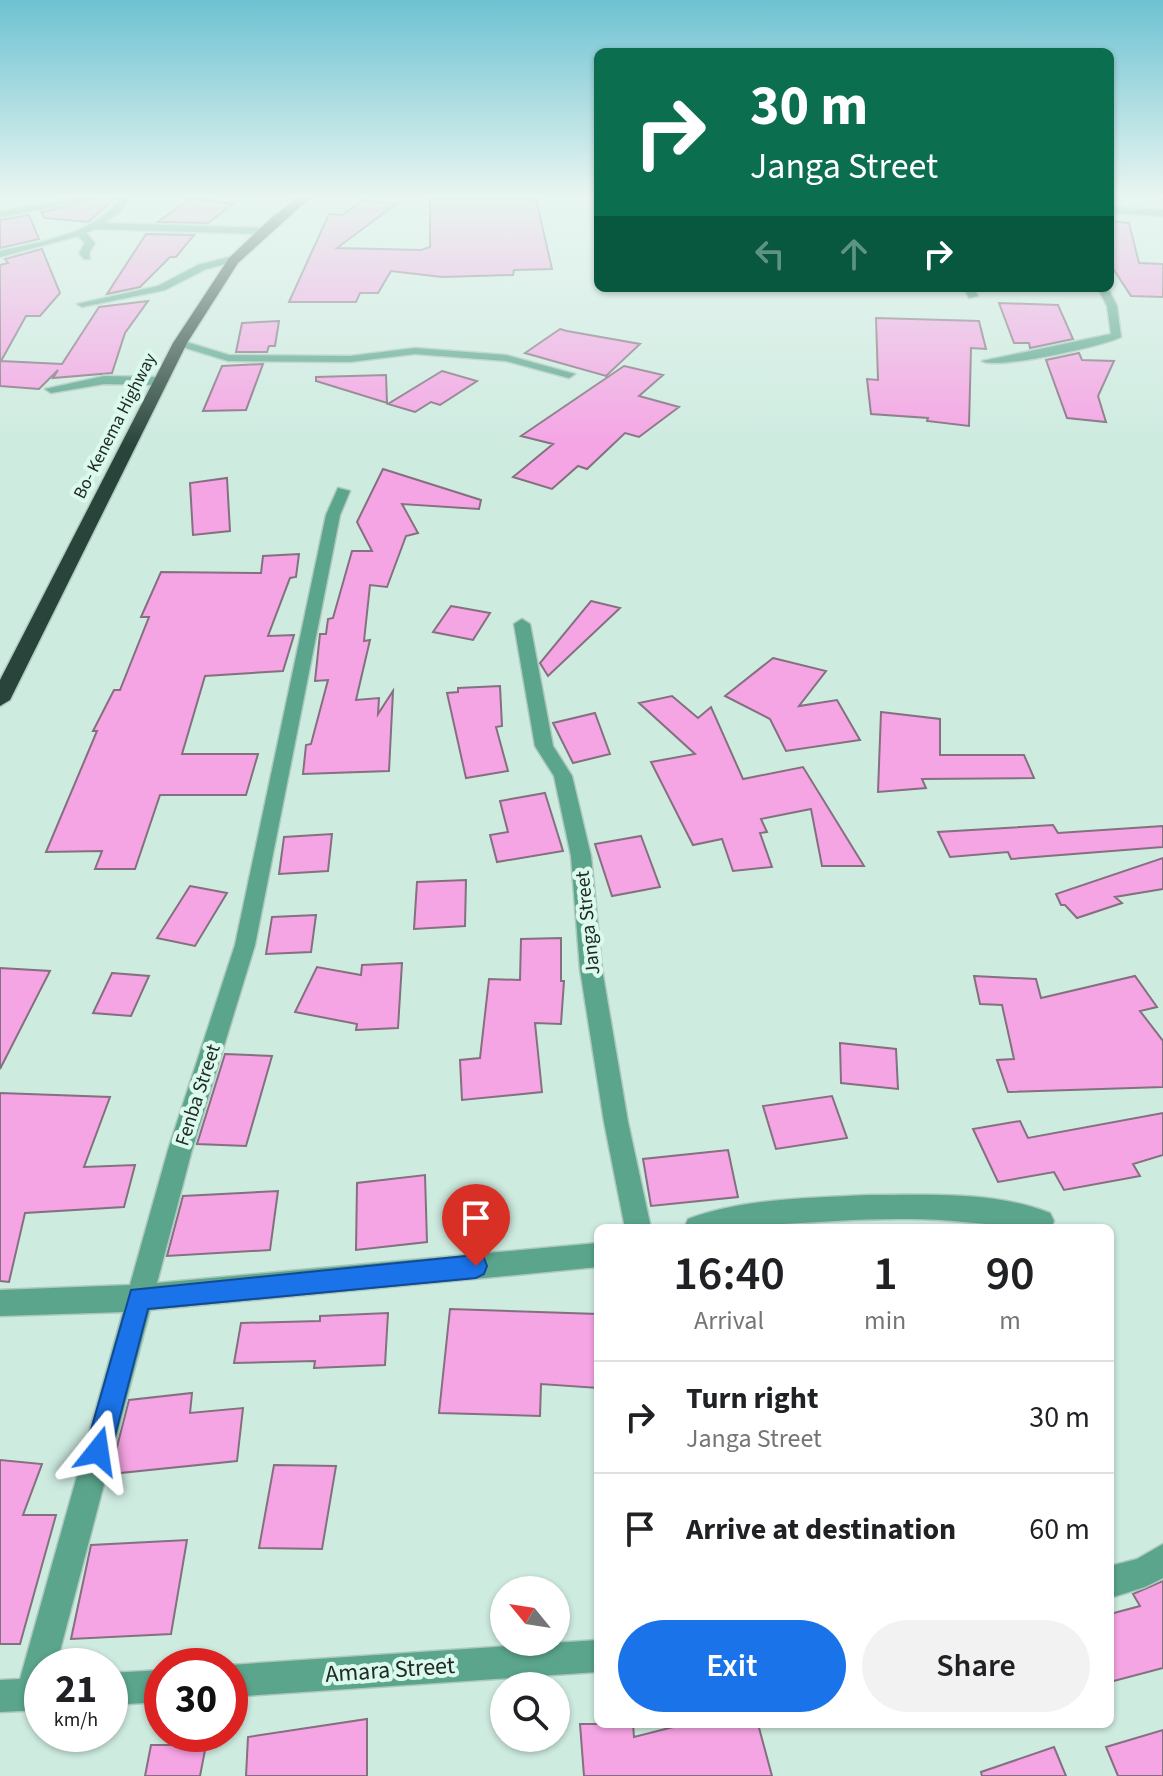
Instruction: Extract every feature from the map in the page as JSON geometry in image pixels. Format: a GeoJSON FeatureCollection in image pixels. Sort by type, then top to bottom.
{"type":"FeatureCollection","features":[{"type":"Feature","properties":{"kind":"highway","name":"Bo- Kenema Highway"},"geometry":{"type":"LineString","coordinates":[[0,700],[159,381],[222,280]]}},
{"type":"Feature","properties":{"kind":"street"},"geometry":{"type":"LineString","coordinates":[[82,304],[161,288],[177,280]]}},
{"type":"Feature","properties":{"kind":"street"},"geometry":{"type":"LineString","coordinates":[[988,361],[1053,353],[1068,346],[1105,342],[1117,335],[1112,306],[1105,292]]}},
{"type":"Feature","properties":{"kind":"street"},"geometry":{"type":"LineString","coordinates":[[180,343],[228,358],[375,358],[415,351],[506,358],[569,374]]}},
{"type":"Feature","properties":{"kind":"street"},"geometry":{"type":"LineString","coordinates":[[51,389],[104,380],[159,381]]}},
{"type":"Feature","properties":{"kind":"street","name":"Fenba Street"},"geometry":{"type":"LineString","coordinates":[[38,1648],[180,1150],[245,945],[333,515],[343,491]]}},
{"type":"Feature","properties":{"kind":"street","name":"Janga Street"},"geometry":{"type":"LineString","coordinates":[[522,624],[544,746],[563,776],[581,856],[591,969],[616,1122],[637,1224]]}},
{"type":"Feature","properties":{"kind":"street"},"geometry":{"type":"LineString","coordinates":[[713,1224],[889,1208],[992,1210],[1041,1221]]}},
{"type":"Feature","properties":{"kind":"street"},"geometry":{"type":"LineString","coordinates":[[0,1303],[139,1298],[594,1255]]}},
{"type":"Feature","properties":{"kind":"street"},"geometry":{"type":"LineString","coordinates":[[1114,1581],[1145,1572],[1163,1559]]}},
{"type":"Feature","properties":{"kind":"street","name":"Amara Street"},"geometry":{"type":"LineString","coordinates":[[248,1680],[594,1656]]}},
{"type":"Feature","properties":{"kind":"building"},"geometry":{"type":"Polygon","coordinates":[[[0,280],[55,280],[60,293],[40,316],[26,316],[1,361],[62,364],[99,307],[148,301],[125,333],[112,373],[53,378],[58,370],[39,389],[0,386],[0,280]]]}},
{"type":"Feature","properties":{"kind":"building"},"geometry":{"type":"Polygon","coordinates":[[[116,280],[147,280],[140,287],[107,294],[116,280]]]}},
{"type":"Feature","properties":{"kind":"building"},"geometry":{"type":"Polygon","coordinates":[[[299,280],[386,280],[378,293],[360,293],[356,302],[289,302],[299,280]]]}},
{"type":"Feature","properties":{"kind":"building"},"geometry":{"type":"Polygon","coordinates":[[[1120,280],[1163,280],[1163,297],[1131,296],[1120,280]]]}},
{"type":"Feature","properties":{"kind":"building"},"geometry":{"type":"Polygon","coordinates":[[[999,303],[1058,305],[1073,339],[1030,348],[1029,343],[1014,343],[999,303]]]}},
{"type":"Feature","properties":{"kind":"building"},"geometry":{"type":"Polygon","coordinates":[[[876,318],[979,321],[986,349],[971,348],[969,426],[927,421],[928,418],[871,414],[867,379],[878,380],[876,318]]]}},
{"type":"Feature","properties":{"kind":"building"},"geometry":{"type":"Polygon","coordinates":[[[279,321],[275,346],[269,346],[267,352],[236,352],[242,323],[279,321]]]}},
{"type":"Feature","properties":{"kind":"building"},"geometry":{"type":"Polygon","coordinates":[[[560,329],[640,344],[606,376],[525,353],[560,329]]]}},
{"type":"Feature","properties":{"kind":"building"},"geometry":{"type":"Polygon","coordinates":[[[1079,353],[1082,360],[1114,361],[1098,396],[1106,422],[1067,418],[1046,360],[1079,353]]]}},
{"type":"Feature","properties":{"kind":"building"},"geometry":{"type":"Polygon","coordinates":[[[263,364],[246,410],[203,411],[222,366],[263,364]]]}},
{"type":"Feature","properties":{"kind":"building"},"geometry":{"type":"Polygon","coordinates":[[[624,366],[663,375],[639,396],[679,407],[639,437],[625,433],[587,469],[578,466],[552,489],[513,477],[553,444],[521,436],[624,366]]]}},
{"type":"Feature","properties":{"kind":"building"},"geometry":{"type":"Polygon","coordinates":[[[442,371],[477,381],[440,405],[431,402],[415,412],[388,404],[442,371]]]}},
{"type":"Feature","properties":{"kind":"building"},"geometry":{"type":"Polygon","coordinates":[[[386,375],[387,403],[316,381],[316,377],[386,375]]]}},
{"type":"Feature","properties":{"kind":"building"},"geometry":{"type":"Polygon","coordinates":[[[383,469],[481,500],[479,509],[402,504],[418,533],[406,536],[387,587],[370,585],[364,641],[370,640],[356,700],[379,698],[378,714],[393,691],[389,771],[303,774],[306,745],[311,744],[328,680],[315,681],[320,634],[326,634],[328,619],[333,618],[352,551],[372,551],[357,522],[383,469]]]}},
{"type":"Feature","properties":{"kind":"building"},"geometry":{"type":"Polygon","coordinates":[[[227,478],[230,531],[193,535],[190,483],[227,478]]]}},
{"type":"Feature","properties":{"kind":"building"},"geometry":{"type":"Polygon","coordinates":[[[299,554],[296,577],[290,578],[268,636],[294,635],[283,671],[205,676],[182,754],[258,754],[246,795],[160,795],[135,869],[95,869],[102,851],[46,852],[97,731],[93,731],[114,690],[120,690],[149,617],[141,617],[161,572],[261,573],[263,556],[299,554]]]}},
{"type":"Feature","properties":{"kind":"building"},"geometry":{"type":"Polygon","coordinates":[[[591,601],[620,608],[548,676],[540,663],[591,601]]]}},
{"type":"Feature","properties":{"kind":"building"},"geometry":{"type":"Polygon","coordinates":[[[451,606],[490,613],[473,640],[433,632],[451,606]]]}},
{"type":"Feature","properties":{"kind":"building"},"geometry":{"type":"Polygon","coordinates":[[[773,658],[826,671],[799,706],[837,700],[860,740],[786,751],[770,719],[725,696],[773,658]]]}},
{"type":"Feature","properties":{"kind":"building"},"geometry":{"type":"Polygon","coordinates":[[[500,686],[502,726],[496,727],[508,771],[466,778],[447,693],[458,692],[458,688],[500,686]]]}},
{"type":"Feature","properties":{"kind":"building"},"geometry":{"type":"Polygon","coordinates":[[[672,696],[698,718],[711,707],[743,779],[803,767],[864,866],[822,866],[811,809],[761,819],[767,832],[760,833],[772,867],[733,871],[722,839],[693,845],[651,762],[695,754],[639,703],[672,696]]]}},
{"type":"Feature","properties":{"kind":"building"},"geometry":{"type":"Polygon","coordinates":[[[881,712],[940,719],[940,755],[1024,755],[1034,778],[922,779],[926,788],[878,792],[881,712]]]}},
{"type":"Feature","properties":{"kind":"building"},"geometry":{"type":"Polygon","coordinates":[[[595,713],[610,754],[573,763],[553,723],[595,713]]]}},
{"type":"Feature","properties":{"kind":"building"},"geometry":{"type":"Polygon","coordinates":[[[545,793],[563,851],[497,862],[490,835],[508,832],[500,801],[545,793]]]}},
{"type":"Feature","properties":{"kind":"building"},"geometry":{"type":"Polygon","coordinates":[[[1053,825],[1058,833],[1163,826],[1163,847],[1011,859],[1008,852],[950,857],[938,832],[1053,825]]]}},
{"type":"Feature","properties":{"kind":"building"},"geometry":{"type":"Polygon","coordinates":[[[332,834],[328,871],[279,874],[284,837],[332,834]]]}},
{"type":"Feature","properties":{"kind":"building"},"geometry":{"type":"Polygon","coordinates":[[[641,836],[660,887],[612,896],[595,844],[641,836]]]}},
{"type":"Feature","properties":{"kind":"building"},"geometry":{"type":"Polygon","coordinates":[[[1163,858],[1163,889],[1115,897],[1122,903],[1077,918],[1065,905],[1061,905],[1056,894],[1163,858]]]}},
{"type":"Feature","properties":{"kind":"building"},"geometry":{"type":"Polygon","coordinates":[[[466,880],[465,926],[414,929],[417,882],[466,880]]]}},
{"type":"Feature","properties":{"kind":"building"},"geometry":{"type":"Polygon","coordinates":[[[190,886],[227,893],[195,946],[157,938],[190,886]]]}},
{"type":"Feature","properties":{"kind":"building"},"geometry":{"type":"Polygon","coordinates":[[[316,915],[311,952],[266,954],[272,917],[316,915]]]}},
{"type":"Feature","properties":{"kind":"building"},"geometry":{"type":"Polygon","coordinates":[[[561,938],[561,981],[564,981],[561,1024],[535,1023],[542,1092],[462,1100],[460,1060],[480,1058],[489,979],[520,980],[521,939],[561,938]]]}},
{"type":"Feature","properties":{"kind":"building"},"geometry":{"type":"Polygon","coordinates":[[[402,963],[398,1028],[356,1030],[357,1024],[295,1012],[317,967],[361,975],[362,965],[402,963]]]}},
{"type":"Feature","properties":{"kind":"building"},"geometry":{"type":"Polygon","coordinates":[[[0,968],[50,971],[0,1069],[0,968]]]}},
{"type":"Feature","properties":{"kind":"building"},"geometry":{"type":"Polygon","coordinates":[[[112,973],[149,976],[131,1016],[93,1013],[112,973]]]}},
{"type":"Feature","properties":{"kind":"building"},"geometry":{"type":"Polygon","coordinates":[[[974,976],[1036,979],[1041,998],[1135,976],[1157,1007],[1140,1011],[1163,1041],[1163,1087],[1008,1092],[997,1060],[1014,1059],[1002,1005],[980,1004],[974,976]]]}},
{"type":"Feature","properties":{"kind":"building"},"geometry":{"type":"Polygon","coordinates":[[[840,1043],[896,1049],[898,1089],[841,1083],[840,1043]]]}},
{"type":"Feature","properties":{"kind":"building"},"geometry":{"type":"Polygon","coordinates":[[[225,1054],[272,1056],[246,1146],[197,1144],[225,1054]]]}},
{"type":"Feature","properties":{"kind":"building"},"geometry":{"type":"Polygon","coordinates":[[[0,1093],[110,1097],[84,1167],[135,1165],[124,1207],[25,1213],[9,1282],[0,1281],[0,1093]]]}},
{"type":"Feature","properties":{"kind":"building"},"geometry":{"type":"Polygon","coordinates":[[[832,1096],[847,1138],[776,1149],[763,1106],[832,1096]]]}},
{"type":"Feature","properties":{"kind":"building"},"geometry":{"type":"Polygon","coordinates":[[[1163,1113],[1163,1155],[1133,1164],[1140,1176],[1064,1190],[1054,1172],[998,1182],[973,1129],[1020,1121],[1028,1138],[1163,1113]]]}},
{"type":"Feature","properties":{"kind":"building"},"geometry":{"type":"Polygon","coordinates":[[[728,1150],[738,1197],[651,1206],[643,1159],[728,1150]]]}},
{"type":"Feature","properties":{"kind":"building"},"geometry":{"type":"Polygon","coordinates":[[[425,1175],[427,1242],[356,1250],[357,1183],[425,1175]]]}},
{"type":"Feature","properties":{"kind":"building"},"geometry":{"type":"Polygon","coordinates":[[[278,1191],[270,1250],[167,1256],[183,1196],[278,1191]]]}},
{"type":"Feature","properties":{"kind":"building"},"geometry":{"type":"Polygon","coordinates":[[[450,1309],[594,1314],[594,1388],[541,1384],[540,1416],[439,1413],[450,1309]]]}},
{"type":"Feature","properties":{"kind":"building"},"geometry":{"type":"Polygon","coordinates":[[[388,1313],[385,1365],[314,1368],[315,1361],[234,1363],[241,1323],[320,1321],[320,1316],[388,1313]]]}},
{"type":"Feature","properties":{"kind":"building"},"geometry":{"type":"Polygon","coordinates":[[[192,1393],[190,1413],[243,1408],[237,1461],[110,1474],[129,1400],[192,1393]]]}},
{"type":"Feature","properties":{"kind":"building"},"geometry":{"type":"Polygon","coordinates":[[[0,1460],[42,1464],[23,1515],[56,1515],[20,1644],[0,1644],[0,1460]]]}},
{"type":"Feature","properties":{"kind":"building"},"geometry":{"type":"Polygon","coordinates":[[[274,1465],[336,1466],[322,1549],[259,1548],[274,1465]]]}},
{"type":"Feature","properties":{"kind":"building"},"geometry":{"type":"Polygon","coordinates":[[[187,1540],[171,1634],[71,1639],[91,1545],[187,1540]]]}},
{"type":"Feature","properties":{"kind":"building"},"geometry":{"type":"Polygon","coordinates":[[[1163,1581],[1163,1668],[1114,1681],[1114,1613],[1140,1606],[1133,1594],[1163,1581]]]}},
{"type":"Feature","properties":{"kind":"building"},"geometry":{"type":"Polygon","coordinates":[[[367,1719],[367,1776],[246,1776],[248,1737],[367,1719]]]}},
{"type":"Feature","properties":{"kind":"building"},"geometry":{"type":"Polygon","coordinates":[[[580,1724],[594,1724],[594,1728],[633,1728],[634,1737],[669,1728],[759,1728],[772,1776],[584,1776],[580,1724]]]}},
{"type":"Feature","properties":{"kind":"building"},"geometry":{"type":"Polygon","coordinates":[[[1163,1730],[1163,1776],[1118,1776],[1106,1747],[1163,1730]]]}},
{"type":"Feature","properties":{"kind":"building"},"geometry":{"type":"Polygon","coordinates":[[[1054,1747],[1066,1776],[982,1776],[981,1772],[1054,1747]]]}},
{"type":"Feature","properties":{"kind":"building"},"geometry":{"type":"Polygon","coordinates":[[[150,1752],[205,1752],[200,1776],[145,1776],[150,1752]]]}},
{"type":"Feature","properties":{"kind":"route"},"geometry":{"type":"LineString","coordinates":[[98,1451],[139,1298],[476,1266]]}}]}
